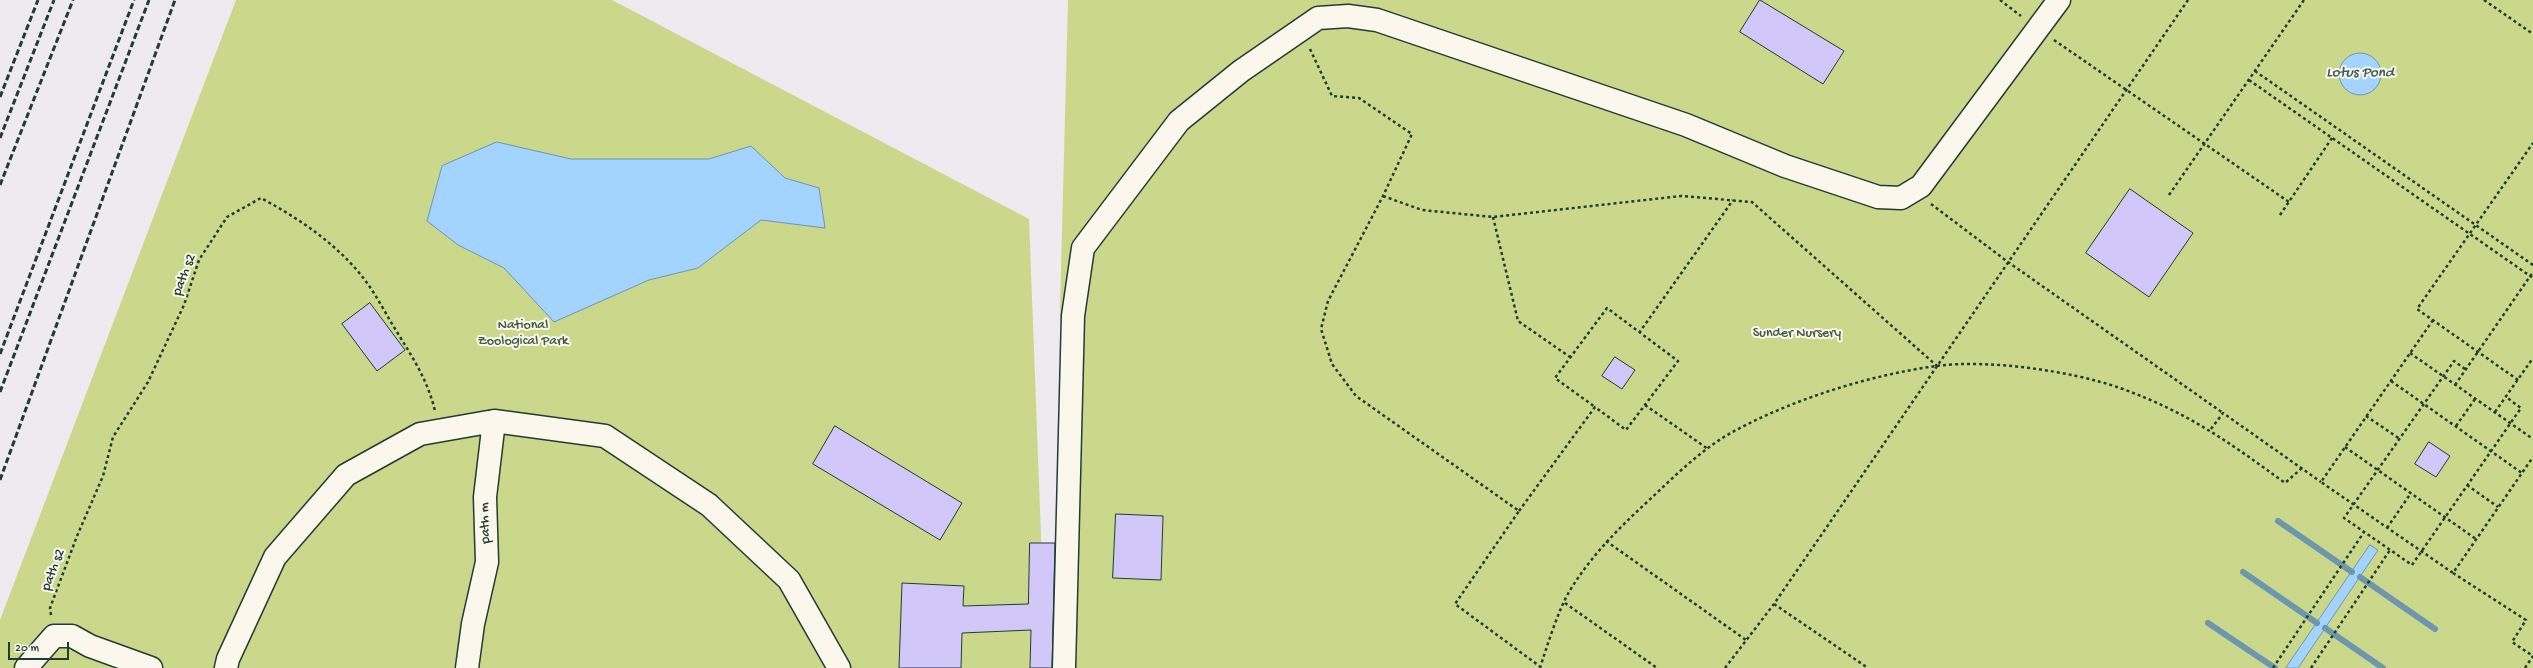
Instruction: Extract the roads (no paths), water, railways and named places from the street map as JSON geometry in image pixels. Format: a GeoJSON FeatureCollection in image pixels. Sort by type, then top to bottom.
{"type":"FeatureCollection","features":[{"type":"Feature","properties":{"kind":"street"},"geometry":{"type":"LineString","coordinates":[[1064,668],[1073,316],[1083,248],[1179,122],[1241,70],[1318,18],[1348,16],[1377,20],[1686,125],[1785,166],[1878,197],[1901,198],[1921,186],[2060,0]]}},
{"type":"Feature","properties":{"kind":"street"},"geometry":{"type":"LineString","coordinates":[[226,668],[228,659],[275,557],[346,475],[420,434],[494,421],[605,436],[709,505],[789,580],[839,668]]}},
{"type":"Feature","properties":{"kind":"street","name":"path m"},"geometry":{"type":"LineString","coordinates":[[467,668],[474,624],[487,562],[485,497],[494,421]]}},
{"type":"Feature","properties":{"kind":"street"},"geometry":{"type":"LineString","coordinates":[[26,668],[54,636],[72,636],[90,646],[151,668]]}},
{"type":"Feature","properties":{"kind":"water","name":"Lotus Pond"},"geometry":{"type":"Polygon","coordinates":[[[2356,53],[2364,53],[2372,56],[2378,62],[2381,74],[2378,86],[2372,92],[2364,95],[2356,95],[2348,92],[2342,86],[2339,78],[2339,70],[2342,62],[2348,56],[2356,53]]]}},
{"type":"Feature","properties":{"kind":"water"},"geometry":{"type":"Polygon","coordinates":[[[497,142],[571,159],[709,159],[751,146],[785,178],[819,188],[825,228],[761,220],[698,268],[649,280],[554,322],[504,268],[458,245],[427,221],[442,166],[497,142]]]}},
{"type":"Feature","properties":{"kind":"water"},"geometry":{"type":"Polygon","coordinates":[[[2370,545],[2378,550],[2298,668],[2286,668],[2370,545]]]}},
{"type":"Feature","properties":{"kind":"waterway"},"geometry":{"type":"LineString","coordinates":[[2278,521],[2352,572]]}},
{"type":"Feature","properties":{"kind":"waterway"},"geometry":{"type":"LineString","coordinates":[[2243,572],[2317,623]]}},
{"type":"Feature","properties":{"kind":"waterway"},"geometry":{"type":"LineString","coordinates":[[2360,577],[2435,629]]}},
{"type":"Feature","properties":{"kind":"waterway"},"geometry":{"type":"LineString","coordinates":[[2208,623],[2275,668]]}},
{"type":"Feature","properties":{"kind":"waterway"},"geometry":{"type":"LineString","coordinates":[[2325,628],[2383,668]]}},
{"type":"Feature","properties":{"kind":"railway"},"geometry":{"type":"LineString","coordinates":[[0,97],[38,0]]}},
{"type":"Feature","properties":{"kind":"railway"},"geometry":{"type":"LineString","coordinates":[[0,138],[54,0]]}},
{"type":"Feature","properties":{"kind":"railway"},"geometry":{"type":"LineString","coordinates":[[0,185],[73,0]]}},
{"type":"Feature","properties":{"kind":"railway"},"geometry":{"type":"LineString","coordinates":[[0,354],[134,0]]}},
{"type":"Feature","properties":{"kind":"railway"},"geometry":{"type":"LineString","coordinates":[[0,392],[149,0]]}},
{"type":"Feature","properties":{"kind":"railway"},"geometry":{"type":"LineString","coordinates":[[0,480],[175,0]]}},
{"type":"Feature","properties":{"kind":"park label","name":"National Zoological Park"},"geometry":{"type":"Point","coordinates":[523,334]}},
{"type":"Feature","properties":{"kind":"park label","name":"Sunder Nursery"},"geometry":{"type":"Point","coordinates":[1797,334]}}]}
